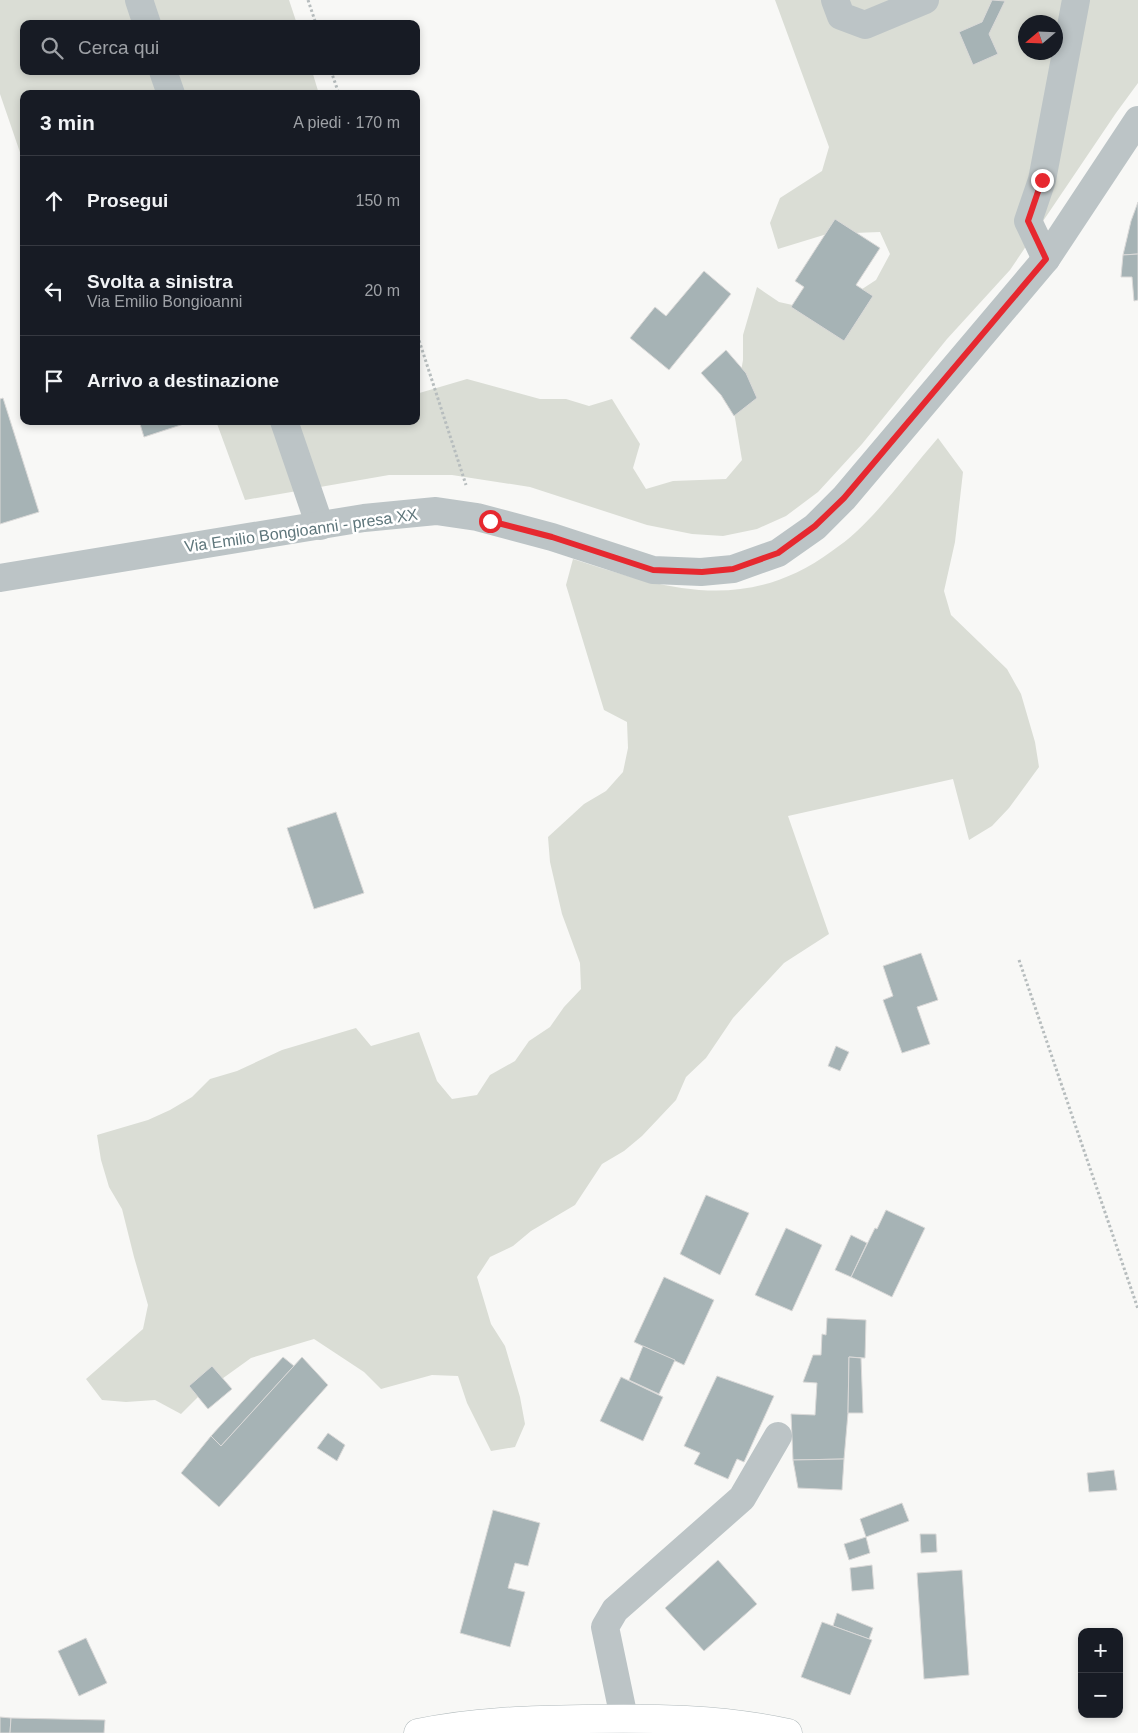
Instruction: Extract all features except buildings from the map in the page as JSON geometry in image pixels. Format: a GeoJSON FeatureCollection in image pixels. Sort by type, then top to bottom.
{"type":"FeatureCollection","features":[{"type":"Feature","properties":{"kind":"main road"},"geometry":{"type":"LineString","coordinates":[[418,1733],[516,1720],[624,1718],[712,1720],[788,1733]]}},
{"type":"Feature","properties":{"kind":"street"},"geometry":{"type":"LineString","coordinates":[[139,0],[146,20]]}},
{"type":"Feature","properties":{"kind":"street"},"geometry":{"type":"LineString","coordinates":[[835,0],[841,16],[865,25],[925,0]]}},
{"type":"Feature","properties":{"kind":"street"},"geometry":{"type":"LineString","coordinates":[[1046,259],[1028,221],[1042,180],[1076,0]]}},
{"type":"Feature","properties":{"kind":"street"},"geometry":{"type":"LineString","coordinates":[[164,75],[170,90]]}},
{"type":"Feature","properties":{"kind":"street","name":"Via Emilio Bongioanni - presa XX"},"geometry":{"type":"LineString","coordinates":[[0,578],[364,518],[436,511],[477,517],[552,537],[653,570],[702,572],[733,569],[778,553],[815,526],[844,498],[1046,259],[1138,120]]}},
{"type":"Feature","properties":{"kind":"street"},"geometry":{"type":"LineString","coordinates":[[285,425],[320,526]]}},
{"type":"Feature","properties":{"kind":"street"},"geometry":{"type":"LineString","coordinates":[[624,1718],[605,1627],[615,1610],[742,1498],[778,1436]]}},
{"type":"Feature","properties":{"kind":"path"},"geometry":{"type":"LineString","coordinates":[[308,0],[315,20]]}},
{"type":"Feature","properties":{"kind":"path"},"geometry":{"type":"LineString","coordinates":[[333,75],[338,90]]}},
{"type":"Feature","properties":{"kind":"path"},"geometry":{"type":"LineString","coordinates":[[420,343],[477,517]]}},
{"type":"Feature","properties":{"kind":"path"},"geometry":{"type":"LineString","coordinates":[[1019,960],[1138,1309]]}},
{"type":"Feature","properties":{"kind":"shaded area"},"geometry":{"type":"Polygon","coordinates":[[[0,0],[289,0],[296,20],[20,20],[20,75],[313,75],[318,90],[20,90],[20,152],[0,94],[0,0]]]}},
{"type":"Feature","properties":{"kind":"shaded area"},"geometry":{"type":"Polygon","coordinates":[[[775,0],[1138,0],[1138,83],[1010,270],[947,339],[862,444],[818,492],[786,516],[757,529],[723,536],[692,534],[647,525],[530,487],[452,475],[389,475],[245,500],[217,425],[420,425],[420,393],[467,379],[540,399],[566,399],[589,406],[612,399],[640,444],[633,468],[646,489],[673,481],[726,479],[742,460],[734,412],[743,360],[743,335],[757,287],[779,302],[806,308],[856,293],[876,280],[890,254],[880,232],[827,234],[778,249],[770,223],[780,198],[822,171],[829,147],[775,0]]]}},
{"type":"Feature","properties":{"kind":"shaded area"},"geometry":{"type":"Polygon","coordinates":[[[938,438],[963,472],[955,542],[944,591],[951,615],[1007,669],[1021,694],[1035,742],[1039,767],[1009,808],[992,826],[969,840],[953,779],[788,816],[829,934],[784,963],[733,1018],[706,1058],[686,1077],[676,1100],[642,1136],[624,1151],[602,1164],[575,1205],[531,1231],[513,1246],[490,1257],[477,1277],[491,1324],[505,1346],[520,1397],[525,1424],[515,1447],[491,1451],[467,1403],[458,1376],[432,1375],[381,1389],[364,1372],[314,1339],[251,1358],[201,1394],[181,1414],[155,1400],[126,1402],[102,1400],[86,1379],[143,1329],[148,1305],[122,1209],[109,1187],[101,1160],[97,1135],[148,1120],[170,1110],[192,1097],[210,1079],[237,1071],[282,1050],[356,1028],[371,1046],[419,1032],[437,1081],[452,1099],[477,1095],[490,1075],[515,1061],[529,1041],[550,1027],[564,1007],[581,989],[580,963],[562,914],[550,862],[548,837],[584,804],[606,791],[623,772],[628,748],[627,722],[604,710],[566,585],[573,559],[673,587],[736,590],[768,583],[800,571],[850,537],[878,510],[938,438]]]}},
{"type":"Feature","properties":{"kind":"route"},"geometry":{"type":"LineString","coordinates":[[490,521],[552,537],[653,570],[702,572],[733,569],[778,553],[815,526],[844,498],[1046,259],[1028,221],[1042,180]]}}]}
